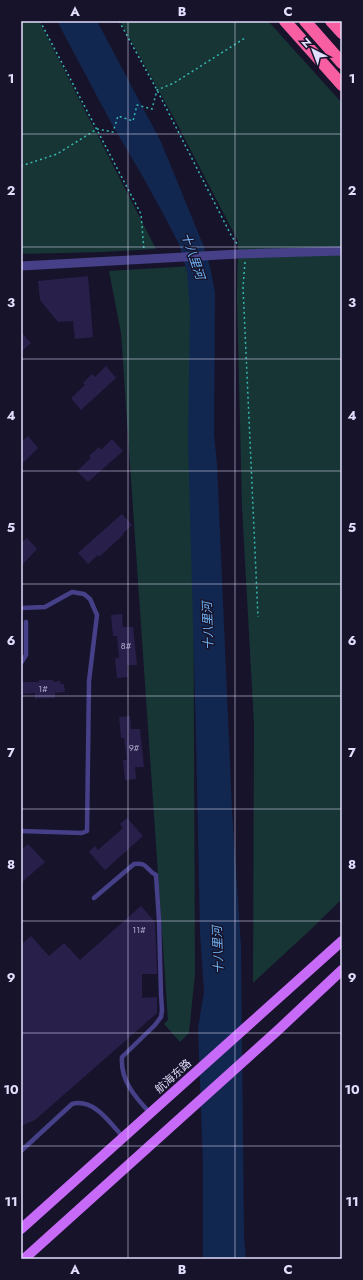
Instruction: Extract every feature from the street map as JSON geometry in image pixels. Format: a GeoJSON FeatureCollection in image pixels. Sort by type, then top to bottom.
{"type":"FeatureCollection","features":[{"type":"Feature","properties":{"kind":"highway"},"geometry":{"type":"LineString","coordinates":[[305,21],[342,63]]}},
{"type":"Feature","properties":{"kind":"highway"},"geometry":{"type":"LineString","coordinates":[[331,21],[342,32]]}},
{"type":"Feature","properties":{"kind":"highway"},"geometry":{"type":"LineString","coordinates":[[338,21],[342,32]]}},
{"type":"Feature","properties":{"kind":"highway"},"geometry":{"type":"LineString","coordinates":[[286,23],[329,47]]}},
{"type":"Feature","properties":{"kind":"highway"},"geometry":{"type":"LineString","coordinates":[[286,23],[342,85]]}},
{"type":"Feature","properties":{"kind":"main road","name":"航海东路"},"geometry":{"type":"LineString","coordinates":[[21,1229],[342,941]]}},
{"type":"Feature","properties":{"kind":"main road"},"geometry":{"type":"LineString","coordinates":[[24,1259],[276,1032],[342,970]]}},
{"type":"Feature","properties":{"kind":"main road"},"geometry":{"type":"LineString","coordinates":[[21,1218],[42,1210]]}},
{"type":"Feature","properties":{"kind":"street"},"geometry":{"type":"LineString","coordinates":[[21,266],[242,253],[342,251]]}},
{"type":"Feature","properties":{"kind":"lane"},"geometry":{"type":"LineString","coordinates":[[21,608],[46,606],[72,592],[84,594],[90,600],[97,615],[89,681],[87,831],[82,833],[21,831]]}},
{"type":"Feature","properties":{"kind":"lane"},"geometry":{"type":"LineString","coordinates":[[21,663],[26,655],[26,622]]}},
{"type":"Feature","properties":{"kind":"lane"},"geometry":{"type":"LineString","coordinates":[[94,898],[134,864],[141,863],[156,875],[160,920],[161,1017],[155,1025],[122,1057],[121,1064],[133,1095],[150,1113]]}},
{"type":"Feature","properties":{"kind":"lane"},"geometry":{"type":"LineString","coordinates":[[21,1151],[72,1104],[78,1102],[97,1109],[123,1137]]}},
{"type":"Feature","properties":{"kind":"path"},"geometry":{"type":"LineString","coordinates":[[40,21],[98,129],[141,214],[145,258]]}},
{"type":"Feature","properties":{"kind":"path"},"geometry":{"type":"LineString","coordinates":[[119,21],[157,90],[232,237],[242,253],[258,617]]}},
{"type":"Feature","properties":{"kind":"path"},"geometry":{"type":"LineString","coordinates":[[157,90],[174,83],[245,38]]}},
{"type":"Feature","properties":{"kind":"path"},"geometry":{"type":"LineString","coordinates":[[21,166],[57,154],[98,129],[113,132],[118,116],[133,121],[137,105],[152,109],[157,90]]}},
{"type":"Feature","properties":{"kind":"green space"},"geometry":{"type":"Polygon","coordinates":[[[21,21],[39,21],[156,249],[21,254],[21,21]]]}},
{"type":"Feature","properties":{"kind":"green space"},"geometry":{"type":"Polygon","coordinates":[[[120,21],[268,21],[342,103],[342,899],[253,983],[254,724],[242,507],[237,297],[238,241],[175,120],[120,21]]]}},
{"type":"Feature","properties":{"kind":"green space"},"geometry":{"type":"Polygon","coordinates":[[[192,266],[195,974],[189,1033],[180,1042],[164,1024],[168,1020],[121,333],[109,271],[192,266]]]}},
{"type":"Feature","properties":{"kind":"water","name":"十八里河"},"geometry":{"type":"Polygon","coordinates":[[[57,21],[97,21],[161,142],[204,247],[215,292],[214,435],[217,464],[232,810],[241,945],[244,1236],[246,1259],[203,1259],[203,1165],[198,1028],[204,992],[200,933],[188,440],[190,311],[187,272],[179,244],[142,175],[114,128],[57,21]]]}},
{"type":"Feature","properties":{"kind":"building"},"geometry":{"type":"Polygon","coordinates":[[[88,276],[93,337],[75,339],[73,321],[58,322],[40,300],[38,281],[88,276]]]}},
{"type":"Feature","properties":{"kind":"building"},"geometry":{"type":"Polygon","coordinates":[[[21,332],[31,343],[21,352],[21,332]]]}},
{"type":"Feature","properties":{"kind":"building"},"geometry":{"type":"Polygon","coordinates":[[[106,366],[116,378],[81,410],[71,398],[85,385],[83,383],[92,374],[95,377],[106,366]]]}},
{"type":"Feature","properties":{"kind":"building"},"geometry":{"type":"Polygon","coordinates":[[[28,436],[38,448],[21,465],[21,442],[28,436]]]}},
{"type":"Feature","properties":{"kind":"building"},"geometry":{"type":"Polygon","coordinates":[[[112,439],[123,451],[88,482],[77,471],[91,458],[89,456],[99,447],[101,450],[112,439]]]}},
{"type":"Feature","properties":{"kind":"building"},"geometry":{"type":"Polygon","coordinates":[[[122,514],[132,525],[99,557],[98,555],[88,564],[78,553],[122,514]]]}},
{"type":"Feature","properties":{"kind":"building"},"geometry":{"type":"Polygon","coordinates":[[[27,538],[37,549],[21,566],[21,543],[27,538]]]}},
{"type":"Feature","properties":{"kind":"building"},"geometry":{"type":"Polygon","coordinates":[[[122,614],[123,627],[133,627],[137,665],[127,665],[128,677],[117,678],[115,658],[119,658],[117,636],[113,636],[111,615],[122,614]]]}},
{"type":"Feature","properties":{"kind":"building"},"geometry":{"type":"Polygon","coordinates":[[[39,680],[53,680],[53,682],[60,681],[61,684],[64,684],[65,692],[55,693],[55,698],[35,699],[35,693],[21,694],[21,682],[39,682],[39,680]]]}},
{"type":"Feature","properties":{"kind":"building"},"geometry":{"type":"Polygon","coordinates":[[[130,716],[131,729],[140,729],[144,767],[135,767],[136,779],[125,780],[123,760],[127,760],[124,738],[121,738],[119,717],[130,716]]]}},
{"type":"Feature","properties":{"kind":"building"},"geometry":{"type":"Polygon","coordinates":[[[127,818],[143,836],[105,870],[89,852],[95,846],[98,850],[123,828],[120,824],[127,818]]]}},
{"type":"Feature","properties":{"kind":"building"},"geometry":{"type":"Polygon","coordinates":[[[28,844],[45,862],[21,883],[21,850],[28,844]]]}},
{"type":"Feature","properties":{"kind":"building"},"geometry":{"type":"Polygon","coordinates":[[[141,906],[155,922],[157,974],[142,974],[142,998],[157,997],[157,1013],[35,1120],[21,1126],[21,945],[31,936],[49,956],[64,943],[80,960],[141,906]]]}}]}
